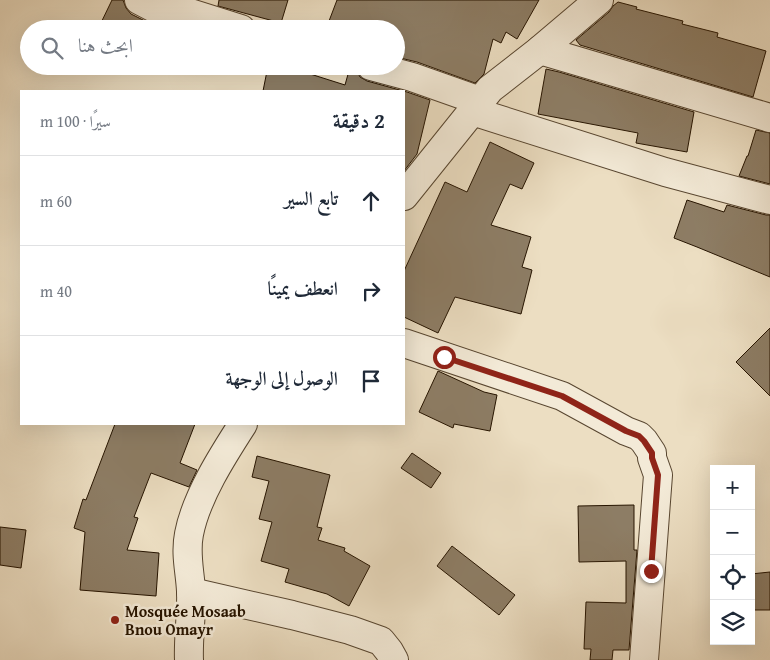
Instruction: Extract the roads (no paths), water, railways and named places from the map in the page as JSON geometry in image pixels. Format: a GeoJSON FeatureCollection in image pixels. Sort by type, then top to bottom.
{"type":"FeatureCollection","features":[{"type":"Feature","properties":{"kind":"street"},"geometry":{"type":"LineString","coordinates":[[138,0],[162,12],[190,13],[212,20]]}},
{"type":"Feature","properties":{"kind":"street"},"geometry":{"type":"LineString","coordinates":[[405,195],[490,90],[600,0]]}},
{"type":"Feature","properties":{"kind":"street"},"geometry":{"type":"LineString","coordinates":[[540,50],[770,118]]}},
{"type":"Feature","properties":{"kind":"street"},"geometry":{"type":"LineString","coordinates":[[404,75],[476,106],[665,172],[770,200]]}},
{"type":"Feature","properties":{"kind":"street"},"geometry":{"type":"LineString","coordinates":[[405,343],[562,396],[626,431],[639,436],[644,441],[652,453],[658,475],[644,660]]}},
{"type":"Feature","properties":{"kind":"street"},"geometry":{"type":"LineString","coordinates":[[189,660],[191,592],[187,556],[189,534],[204,489],[242,425]]}},
{"type":"Feature","properties":{"kind":"street"},"geometry":{"type":"LineString","coordinates":[[191,592],[350,630],[381,641],[394,660]]}},
{"type":"Feature","properties":{"kind":"place","name":"Mosquée Mosaab Bnou Omayr"},"geometry":{"type":"Point","coordinates":[115,620]}}]}
